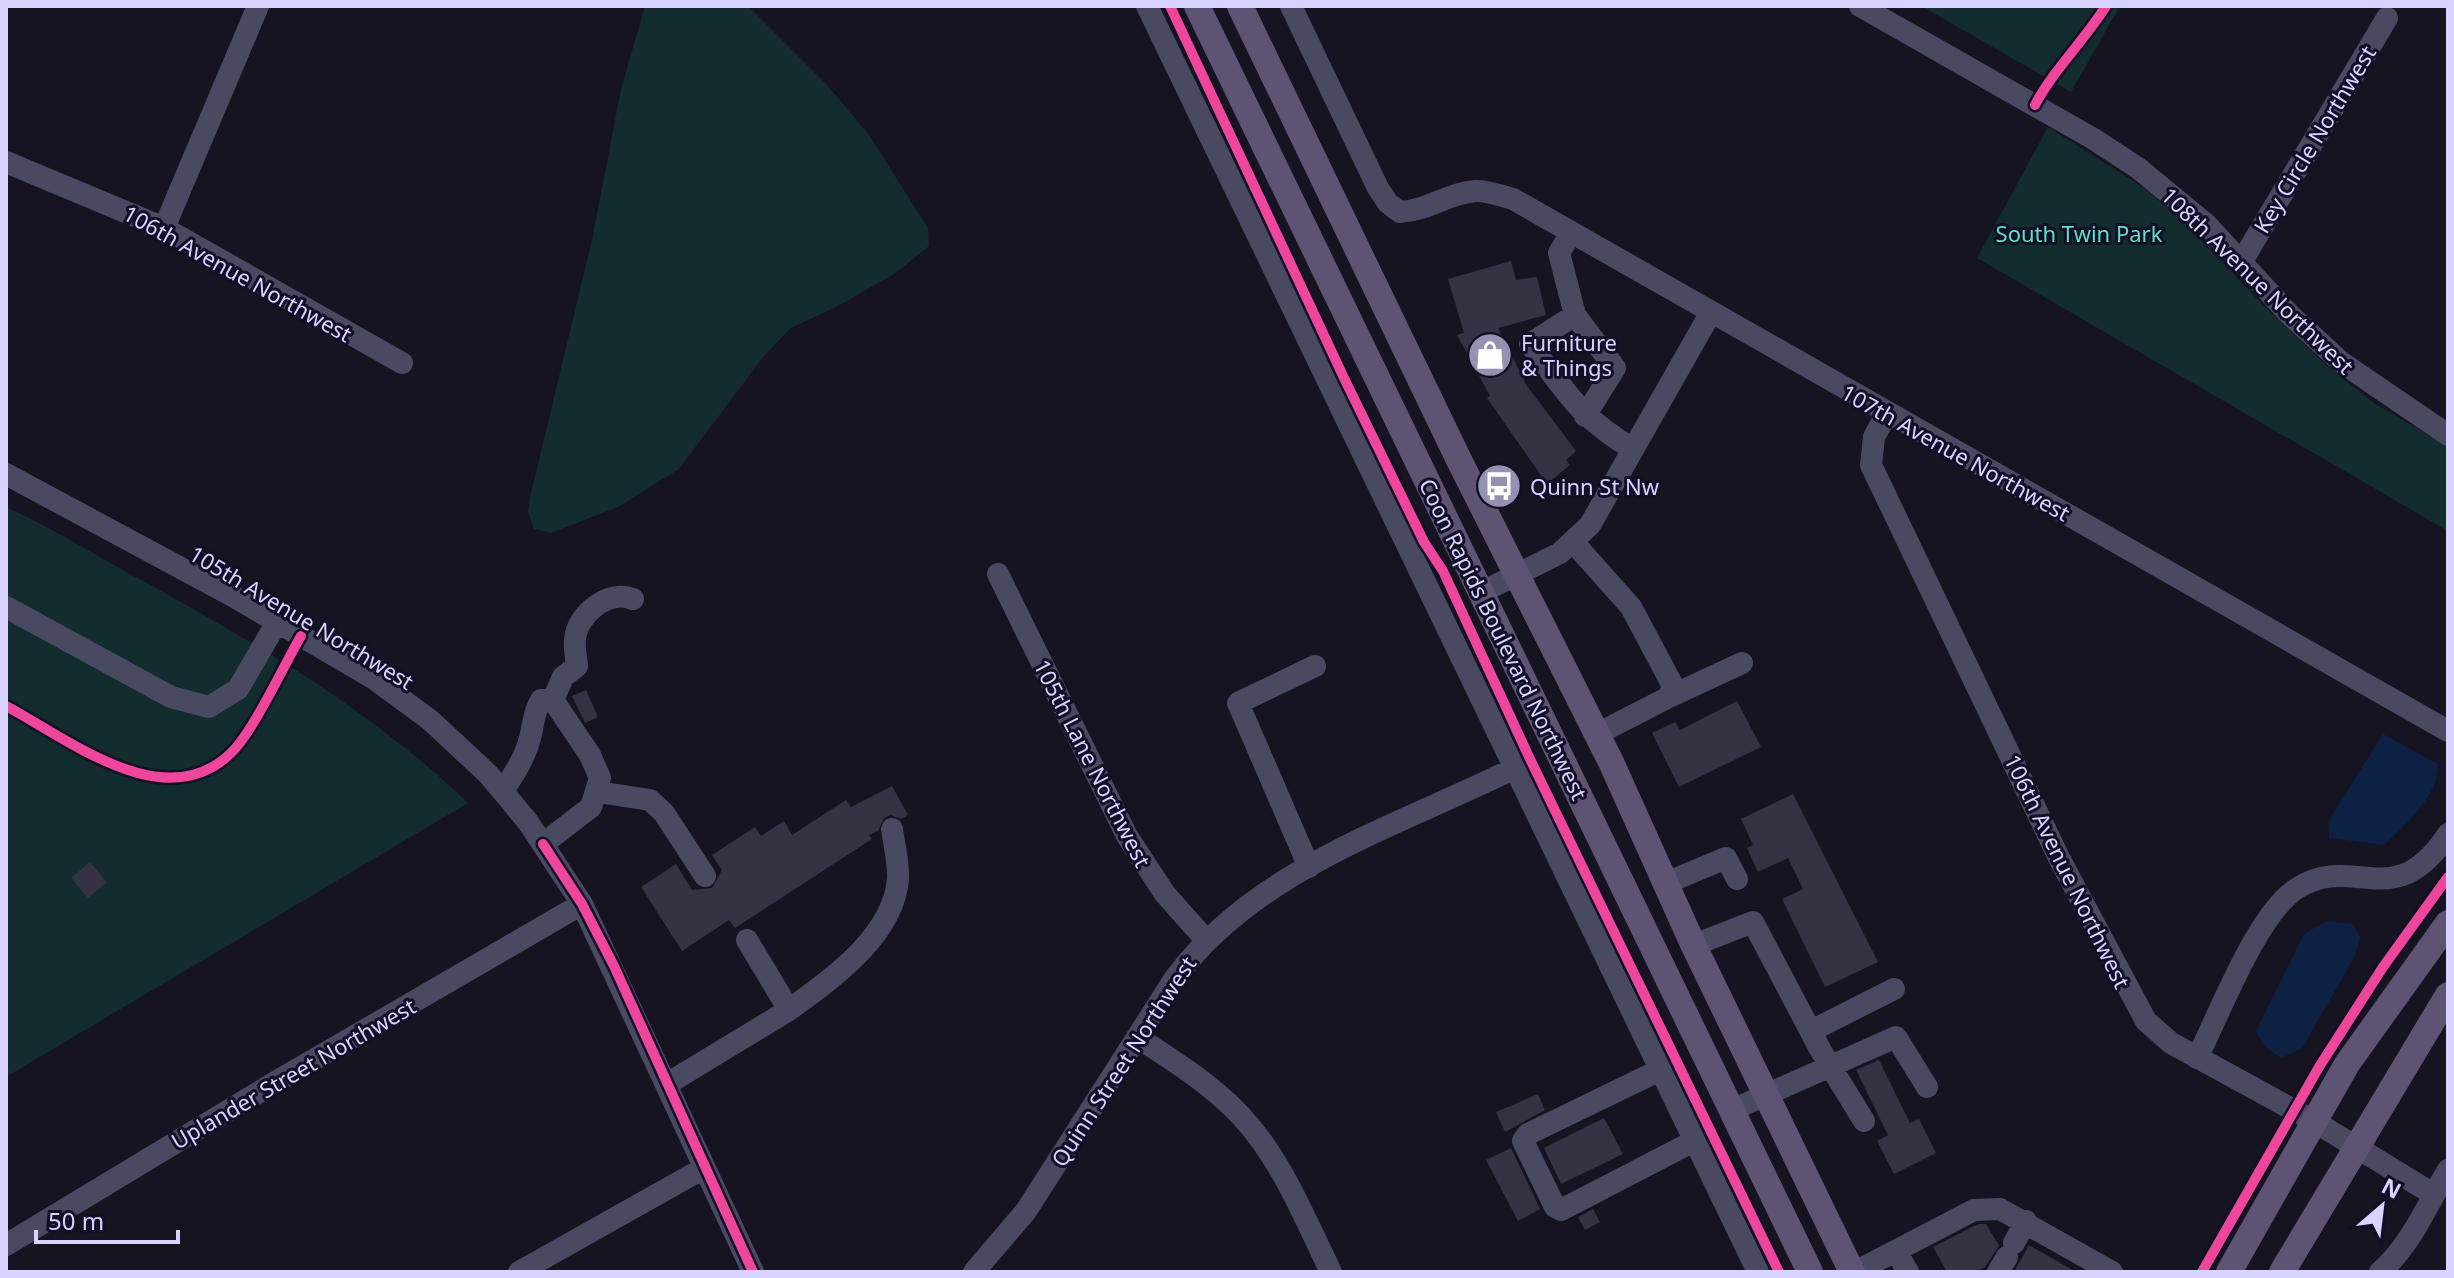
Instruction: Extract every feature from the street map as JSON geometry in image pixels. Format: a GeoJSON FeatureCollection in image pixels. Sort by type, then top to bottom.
{"type":"FeatureCollection","features":[{"type":"Feature","properties":{"kind":"main road","name":"Coon Rapids Boulevard Northwest"},"geometry":{"type":"LineString","coordinates":[[1197,6],[1810,1272]]}},
{"type":"Feature","properties":{"kind":"main road","name":"Coon Rapids Boulevard Northwest"},"geometry":{"type":"LineString","coordinates":[[1240,6],[1597,734],[1694,945],[1854,1272]]}},
{"type":"Feature","properties":{"kind":"main road"},"geometry":{"type":"LineString","coordinates":[[2229,1272],[2312,1120],[2374,1025],[2448,923]]}},
{"type":"Feature","properties":{"kind":"main road"},"geometry":{"type":"LineString","coordinates":[[2282,1272],[2448,995]]}},
{"type":"Feature","properties":{"kind":"street"},"geometry":{"type":"LineString","coordinates":[[164,228],[258,6]]}},
{"type":"Feature","properties":{"kind":"street"},"geometry":{"type":"LineString","coordinates":[[1147,6],[1758,1272]]}},
{"type":"Feature","properties":{"kind":"street","name":"107th Avenue Northwest"},"geometry":{"type":"LineString","coordinates":[[1291,6],[1388,203],[1400,212],[1423,211],[1460,194],[1478,190],[1513,199],[1710,314],[2448,731]]}},
{"type":"Feature","properties":{"kind":"street","name":"108th Avenue Northwest"},"geometry":{"type":"LineString","coordinates":[[1860,6],[2092,138],[2138,168],[2179,199],[2242,261],[2290,315],[2341,362],[2448,435]]}},
{"type":"Feature","properties":{"kind":"street","name":"Key Circle Northwest"},"geometry":{"type":"LineString","coordinates":[[2242,261],[2387,18]]}},
{"type":"Feature","properties":{"kind":"street","name":"106th Avenue Northwest"},"geometry":{"type":"LineString","coordinates":[[6,162],[164,228],[402,363]]}},
{"type":"Feature","properties":{"kind":"street"},"geometry":{"type":"LineString","coordinates":[[1571,233],[1559,253],[1575,315],[1615,368],[1585,416]]}},
{"type":"Feature","properties":{"kind":"street"},"geometry":{"type":"LineString","coordinates":[[1482,592],[1574,543],[1590,525],[1710,314]]}},
{"type":"Feature","properties":{"kind":"street"},"geometry":{"type":"LineString","coordinates":[[1575,315],[1530,344],[1585,416],[1633,449]]}},
{"type":"Feature","properties":{"kind":"street","name":"106th Avenue Northwest"},"geometry":{"type":"LineString","coordinates":[[1887,413],[1874,437],[1871,465],[2059,858],[2135,1005],[2159,1034],[2312,1120],[2433,1194]]}},
{"type":"Feature","properties":{"kind":"street","name":"105th Avenue Northwest"},"geometry":{"type":"LineString","coordinates":[[6,474],[277,622],[412,706],[448,735],[503,791],[543,844],[582,904],[753,1272]]}},
{"type":"Feature","properties":{"kind":"street"},"geometry":{"type":"LineString","coordinates":[[1574,543],[1631,607],[1673,686],[1669,697]]}},
{"type":"Feature","properties":{"kind":"street","name":"105th Lane Northwest"},"geometry":{"type":"LineString","coordinates":[[998,574],[1127,836],[1165,894],[1206,940]]}},
{"type":"Feature","properties":{"kind":"street"},"geometry":{"type":"LineString","coordinates":[[553,700],[563,677],[577,666],[575,639],[579,623],[592,609],[613,597],[633,599]]}},
{"type":"Feature","properties":{"kind":"street"},"geometry":{"type":"LineString","coordinates":[[6,607],[171,697],[209,707],[238,689],[277,622]]}},
{"type":"Feature","properties":{"kind":"street"},"geometry":{"type":"LineString","coordinates":[[1597,734],[1742,663]]}},
{"type":"Feature","properties":{"kind":"street"},"geometry":{"type":"LineString","coordinates":[[1309,867],[1238,703],[1315,666]]}},
{"type":"Feature","properties":{"kind":"street"},"geometry":{"type":"LineString","coordinates":[[503,791],[523,760],[537,707],[541,700],[553,700]]}},
{"type":"Feature","properties":{"kind":"street"},"geometry":{"type":"LineString","coordinates":[[543,844],[591,807],[600,778],[590,755],[553,700]]}},
{"type":"Feature","properties":{"kind":"street","name":"Quinn Street Northwest"},"geometry":{"type":"LineString","coordinates":[[974,1272],[1014,1228],[1175,978],[1206,940],[1257,897],[1309,867],[1513,769]]}},
{"type":"Feature","properties":{"kind":"street"},"geometry":{"type":"LineString","coordinates":[[598,792],[650,800],[664,813],[705,876]]}},
{"type":"Feature","properties":{"kind":"street"},"geometry":{"type":"LineString","coordinates":[[667,1084],[789,1010],[830,980],[864,946],[890,909],[898,879],[892,829]]}},
{"type":"Feature","properties":{"kind":"street"},"geometry":{"type":"LineString","coordinates":[[2197,1058],[2266,922],[2282,899],[2321,878],[2397,878],[2417,869],[2448,834]]}},
{"type":"Feature","properties":{"kind":"street"},"geometry":{"type":"LineString","coordinates":[[1666,883],[1726,858],[1737,879]]}},
{"type":"Feature","properties":{"kind":"street","name":"Uplander Street Northwest"},"geometry":{"type":"LineString","coordinates":[[6,1245],[279,1080],[582,904]]}},
{"type":"Feature","properties":{"kind":"street"},"geometry":{"type":"LineString","coordinates":[[1694,945],[1753,922],[1830,1066],[1864,1121]]}},
{"type":"Feature","properties":{"kind":"street"},"geometry":{"type":"LineString","coordinates":[[747,940],[789,1010]]}},
{"type":"Feature","properties":{"kind":"street"},"geometry":{"type":"LineString","coordinates":[[1811,1031],[1894,989]]}},
{"type":"Feature","properties":{"kind":"street"},"geometry":{"type":"LineString","coordinates":[[1137,1037],[1207,1085],[1254,1131],[1285,1179],[1331,1272]]}},
{"type":"Feature","properties":{"kind":"street"},"geometry":{"type":"LineString","coordinates":[[1732,1110],[1896,1037],[1927,1087]]}},
{"type":"Feature","properties":{"kind":"street"},"geometry":{"type":"LineString","coordinates":[[1660,1070],[1528,1134],[1523,1141],[1548,1194],[1555,1207],[1561,1210],[1694,1141]]}},
{"type":"Feature","properties":{"kind":"street"},"geometry":{"type":"LineString","coordinates":[[519,1272],[704,1168]]}},
{"type":"Feature","properties":{"kind":"street"},"geometry":{"type":"LineString","coordinates":[[2380,1272],[2395,1259],[2415,1230],[2448,1170]]}},
{"type":"Feature","properties":{"kind":"street"},"geometry":{"type":"LineString","coordinates":[[1854,1272],[1974,1210],[2000,1209],[2112,1272]]}},
{"type":"Feature","properties":{"kind":"street"},"geometry":{"type":"LineString","coordinates":[[2006,1257],[2026,1221]]}},
{"type":"Feature","properties":{"kind":"street"},"geometry":{"type":"LineString","coordinates":[[1896,1251],[1908,1272]]}},
{"type":"Feature","properties":{"kind":"green space"},"geometry":{"type":"Polygon","coordinates":[[[645,6],[748,6],[827,85],[869,135],[928,228],[929,246],[896,273],[791,328],[764,356],[679,469],[618,507],[551,533],[534,529],[528,512],[530,497],[592,240],[621,89],[645,6]]]}},
{"type":"Feature","properties":{"kind":"green space"},"geometry":{"type":"Polygon","coordinates":[[[1921,6],[2120,6],[2071,92],[1921,6]]]}},
{"type":"Feature","properties":{"kind":"green space","name":"South Twin Park"},"geometry":{"type":"Polygon","coordinates":[[[2048,127],[2144,188],[2186,223],[2262,304],[2326,365],[2374,403],[2448,447],[2448,531],[1977,258],[2048,127]]]}},
{"type":"Feature","properties":{"kind":"green space"},"geometry":{"type":"Polygon","coordinates":[[[6,507],[53,530],[307,677],[390,736],[468,803],[6,1077],[6,507]]]}},
{"type":"Feature","properties":{"kind":"water"},"geometry":{"type":"Polygon","coordinates":[[[2383,734],[2438,764],[2433,787],[2420,809],[2384,845],[2329,838],[2328,822],[2383,734]]]}},
{"type":"Feature","properties":{"kind":"water"},"geometry":{"type":"Polygon","coordinates":[[[2326,921],[2352,924],[2360,937],[2355,956],[2302,1048],[2281,1058],[2265,1047],[2256,1031],[2304,934],[2326,921]]]}},
{"type":"Feature","properties":{"kind":"building","name":"Furniture & Things"},"geometry":{"type":"Polygon","coordinates":[[[1511,261],[1516,280],[1537,277],[1546,315],[1498,328],[1527,386],[1576,451],[1566,460],[1570,465],[1547,484],[1487,398],[1490,396],[1457,335],[1464,333],[1448,279],[1511,261]]]}},
{"type":"Feature","properties":{"kind":"building"},"geometry":{"type":"Polygon","coordinates":[[[586,690],[598,717],[585,723],[572,696],[586,690]]]}},
{"type":"Feature","properties":{"kind":"building"},"geometry":{"type":"Polygon","coordinates":[[[1737,701],[1761,747],[1679,787],[1652,733],[1675,722],[1680,730],[1737,701]]]}},
{"type":"Feature","properties":{"kind":"building"},"geometry":{"type":"Polygon","coordinates":[[[892,786],[908,815],[901,819],[891,815],[884,818],[878,831],[869,835],[872,839],[735,928],[729,920],[682,951],[641,887],[676,864],[692,890],[712,888],[722,870],[712,855],[755,827],[761,836],[784,821],[792,835],[846,800],[851,807],[892,786]]]}},
{"type":"Feature","properties":{"kind":"building"},"geometry":{"type":"Polygon","coordinates":[[[1793,794],[1878,962],[1825,987],[1782,899],[1803,889],[1788,858],[1758,872],[1747,848],[1753,845],[1741,819],[1793,794]]]}},
{"type":"Feature","properties":{"kind":"building"},"geometry":{"type":"Polygon","coordinates":[[[90,862],[107,882],[88,898],[71,878],[90,862]]]}},
{"type":"Feature","properties":{"kind":"building"},"geometry":{"type":"Polygon","coordinates":[[[1879,1060],[1910,1123],[1919,1119],[1936,1153],[1894,1174],[1877,1141],[1888,1135],[1856,1070],[1879,1060]]]}},
{"type":"Feature","properties":{"kind":"building"},"geometry":{"type":"Polygon","coordinates":[[[1538,1094],[1545,1110],[1505,1132],[1496,1112],[1538,1094]]]}},
{"type":"Feature","properties":{"kind":"building"},"geometry":{"type":"Polygon","coordinates":[[[1604,1118],[1623,1154],[1561,1184],[1544,1148],[1604,1118]]]}},
{"type":"Feature","properties":{"kind":"building"},"geometry":{"type":"Polygon","coordinates":[[[1511,1148],[1540,1209],[1518,1221],[1486,1160],[1511,1148]]]}},
{"type":"Feature","properties":{"kind":"building"},"geometry":{"type":"Polygon","coordinates":[[[1593,1209],[1600,1222],[1585,1230],[1578,1217],[1593,1209]]]}},
{"type":"Feature","properties":{"kind":"building"},"geometry":{"type":"Polygon","coordinates":[[[1978,1224],[1986,1224],[1999,1246],[1985,1267],[1975,1272],[1947,1272],[1933,1247],[1978,1224]]]}},
{"type":"Feature","properties":{"kind":"building"},"geometry":{"type":"Polygon","coordinates":[[[2029,1245],[2076,1272],[2014,1272],[2029,1245]]]}},
{"type":"Feature","properties":{"kind":"cycle path"},"geometry":{"type":"LineString","coordinates":[[1170,6],[1344,378],[1424,542],[1443,571],[1529,757],[1779,1272]]}},
{"type":"Feature","properties":{"kind":"cycle path"},"geometry":{"type":"LineString","coordinates":[[2035,105],[2106,6]]}},
{"type":"Feature","properties":{"kind":"cycle path"},"geometry":{"type":"LineString","coordinates":[[6,706],[88,753],[118,766],[148,775],[178,777],[206,770],[241,742],[301,636]]}},
{"type":"Feature","properties":{"kind":"cycle path"},"geometry":{"type":"LineString","coordinates":[[543,844],[582,904],[614,966],[753,1272]]}},
{"type":"Feature","properties":{"kind":"cycle path"},"geometry":{"type":"LineString","coordinates":[[2202,1272],[2319,1067],[2383,967],[2448,877]]}},
{"type":"Feature","properties":{"kind":"place","name":"Furniture & Things"},"geometry":{"type":"Point","coordinates":[1490,355]}},
{"type":"Feature","properties":{"kind":"place","name":"Quinn St Nw"},"geometry":{"type":"Point","coordinates":[1499,486]}}]}
